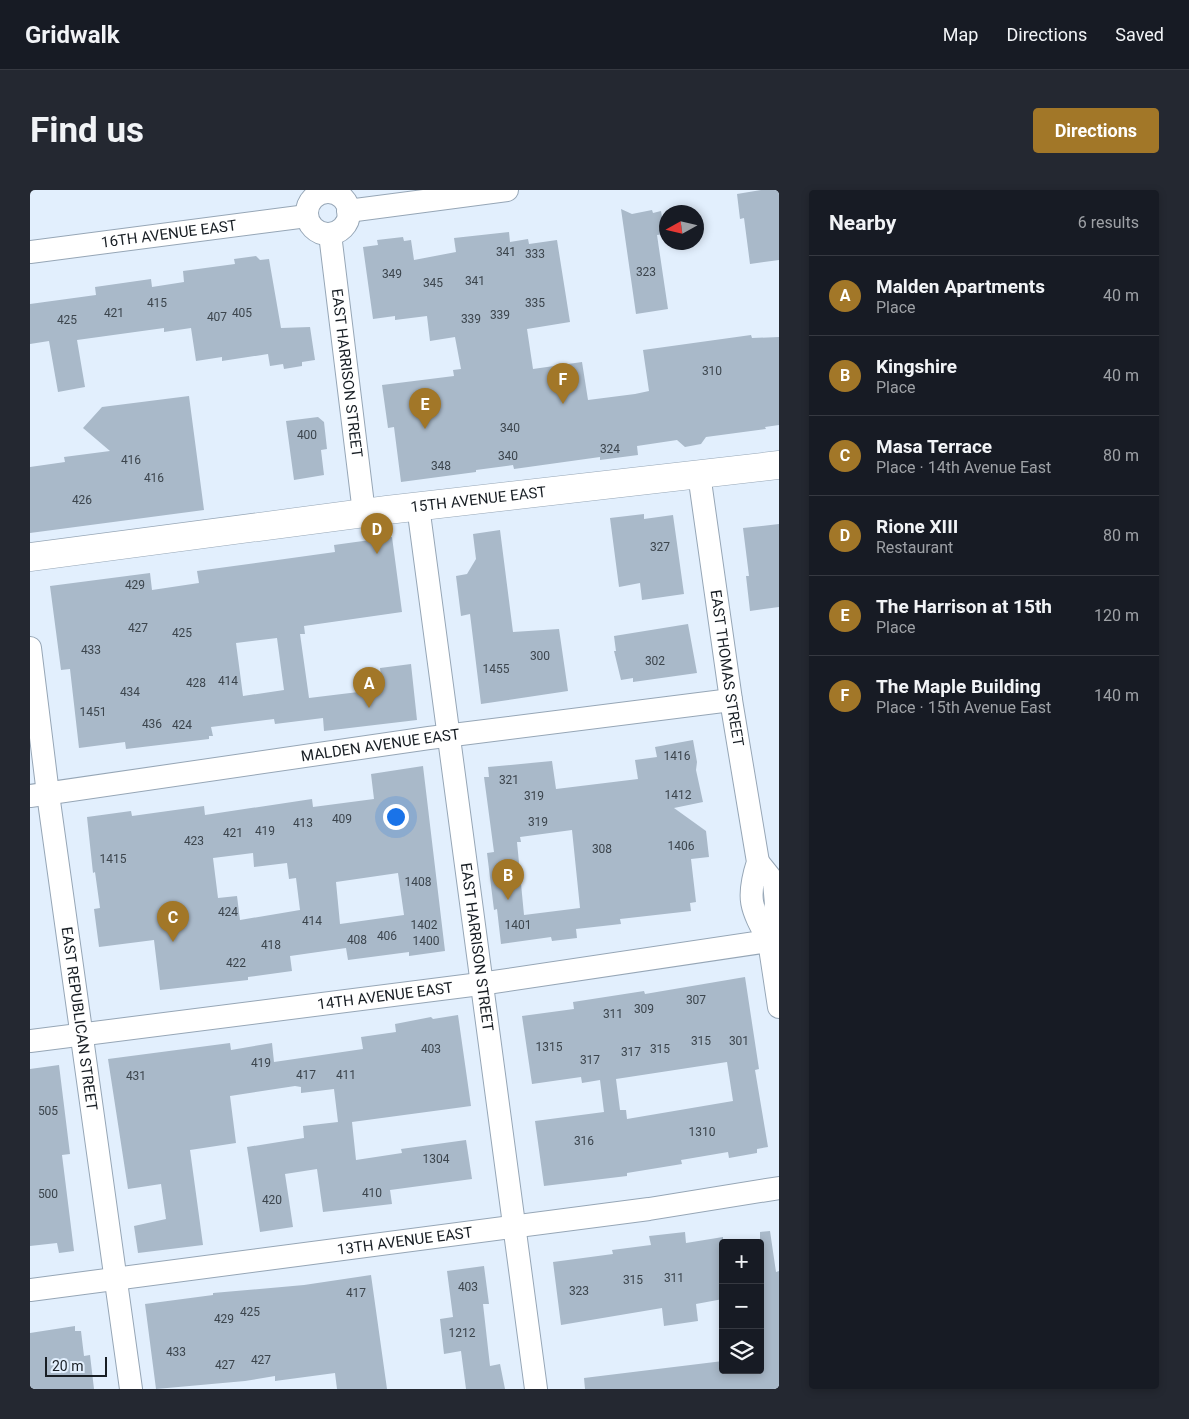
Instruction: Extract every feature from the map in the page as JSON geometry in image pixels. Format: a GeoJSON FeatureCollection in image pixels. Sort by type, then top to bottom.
{"type":"FeatureCollection","features":[{"type":"Feature","properties":{"kind":"street"},"geometry":{"type":"LineString","coordinates":[[348,211],[506,190]]}},
{"type":"Feature","properties":{"kind":"street"},"geometry":{"type":"LineString","coordinates":[[325,191],[341,198],[348,211],[346,222],[342,228],[330,234],[316,230],[311,226],[307,216],[311,200],[325,191]]}},
{"type":"Feature","properties":{"kind":"street","name":"16TH AVENUE EAST"},"geometry":{"type":"LineString","coordinates":[[30,252],[307,216]]}},
{"type":"Feature","properties":{"kind":"street","name":"EAST HARRISON STREET"},"geometry":{"type":"LineString","coordinates":[[330,234],[364,513]]}},
{"type":"Feature","properties":{"kind":"street","name":"15TH AVENUE EAST"},"geometry":{"type":"LineString","coordinates":[[30,557],[418,506],[779,465]]}},
{"type":"Feature","properties":{"kind":"street","name":"EAST THOMAS STREET"},"geometry":{"type":"LineString","coordinates":[[699,474],[731,700],[774,882],[776,904],[769,941],[779,1007]]}},
{"type":"Feature","properties":{"kind":"street","name":"EAST HARRISON STREET"},"geometry":{"type":"LineString","coordinates":[[418,506],[480,984],[536,1389]]}},
{"type":"Feature","properties":{"kind":"street","name":"EAST REPUBLICAN STREET"},"geometry":{"type":"LineString","coordinates":[[30,648],[39,795],[83,1035],[131,1389]]}},
{"type":"Feature","properties":{"kind":"street","name":"MALDEN AVENUE EAST"},"geometry":{"type":"LineString","coordinates":[[39,795],[448,736],[731,700]]}},
{"type":"Feature","properties":{"kind":"street","name":"14TH AVENUE EAST"},"geometry":{"type":"LineString","coordinates":[[30,1041],[480,984],[769,941]]}},
{"type":"Feature","properties":{"kind":"street","name":"13TH AVENUE EAST"},"geometry":{"type":"LineString","coordinates":[[30,1290],[513,1227],[744,1195],[779,1188]]}},
{"type":"Feature","properties":{"kind":"building"},"geometry":{"type":"Polygon","coordinates":[[[761,190],[779,190],[779,260],[750,264],[744,218],[740,219],[737,194],[761,190]]]}},
{"type":"Feature","properties":{"kind":"building"},"geometry":{"type":"Polygon","coordinates":[[[621,209],[632,214],[652,210],[653,213],[659,212],[659,235],[657,235],[668,309],[636,314],[621,209]]]}},
{"type":"Feature","properties":{"kind":"building"},"geometry":{"type":"Polygon","coordinates":[[[509,232],[510,242],[528,239],[529,244],[557,240],[570,322],[527,329],[533,369],[582,362],[588,400],[635,394],[649,391],[643,350],[751,335],[752,338],[779,337],[779,425],[765,427],[766,429],[706,437],[701,444],[685,447],[677,440],[637,446],[638,455],[600,460],[600,457],[514,469],[513,465],[401,482],[394,427],[388,428],[382,385],[454,376],[453,370],[461,369],[455,337],[430,341],[427,316],[395,320],[395,316],[373,319],[363,247],[378,245],[377,240],[403,237],[404,241],[411,240],[414,260],[456,252],[454,238],[509,232]]]}},
{"type":"Feature","properties":{"kind":"building"},"geometry":{"type":"Polygon","coordinates":[[[256,256],[260,260],[269,259],[281,328],[310,327],[315,360],[302,362],[302,366],[284,369],[283,364],[270,366],[268,354],[222,361],[222,357],[196,361],[191,328],[164,332],[164,328],[77,340],[85,387],[58,392],[49,341],[30,344],[30,304],[96,295],[95,287],[151,279],[152,287],[184,282],[183,271],[235,264],[234,259],[256,256]]]}},
{"type":"Feature","properties":{"kind":"building"},"geometry":{"type":"Polygon","coordinates":[[[189,396],[204,510],[30,533],[30,467],[65,462],[64,457],[110,451],[83,428],[102,407],[189,396]]]}},
{"type":"Feature","properties":{"kind":"building"},"geometry":{"type":"Polygon","coordinates":[[[318,417],[324,422],[327,449],[321,450],[324,475],[294,480],[286,421],[318,417]]]}},
{"type":"Feature","properties":{"kind":"building"},"geometry":{"type":"Polygon","coordinates":[[[644,514],[644,519],[673,515],[684,594],[642,600],[640,583],[619,587],[610,518],[644,514]]]}},
{"type":"Feature","properties":{"kind":"building"},"geometry":{"type":"Polygon","coordinates":[[[779,524],[779,607],[750,611],[746,576],[749,576],[743,528],[779,524]]]}},
{"type":"Feature","properties":{"kind":"building"},"geometry":{"type":"Polygon","coordinates":[[[500,530],[513,632],[559,629],[568,691],[481,704],[470,614],[461,616],[456,576],[467,574],[476,559],[473,534],[500,530]]]}},
{"type":"Feature","properties":{"kind":"building"},"geometry":{"type":"Polygon","coordinates":[[[392,537],[402,612],[304,626],[305,634],[300,634],[309,698],[383,689],[380,668],[411,664],[417,720],[324,731],[323,718],[275,724],[274,719],[211,727],[213,736],[209,736],[209,739],[126,749],[125,742],[79,748],[70,669],[61,670],[50,586],[150,573],[152,590],[199,583],[197,571],[335,552],[334,545],[392,537]],[[277,638],[236,643],[243,696],[284,690],[277,638]]]}},
{"type":"Feature","properties":{"kind":"building"},"geometry":{"type":"Polygon","coordinates":[[[688,624],[697,673],[633,682],[633,678],[621,680],[614,651],[616,651],[614,636],[688,624]]]}},
{"type":"Feature","properties":{"kind":"building"},"geometry":{"type":"Polygon","coordinates":[[[693,740],[697,762],[696,770],[703,802],[674,808],[706,831],[709,857],[691,859],[696,902],[690,903],[691,911],[620,919],[621,924],[576,929],[577,938],[552,941],[551,937],[501,944],[497,909],[494,910],[487,853],[494,852],[484,777],[489,777],[488,767],[552,761],[556,789],[638,779],[635,760],[657,757],[655,747],[693,740]],[[572,830],[520,837],[521,842],[517,842],[524,915],[580,908],[572,830]]]}},
{"type":"Feature","properties":{"kind":"building"},"geometry":{"type":"Polygon","coordinates":[[[423,766],[445,951],[409,956],[409,952],[348,960],[346,948],[290,956],[292,971],[248,977],[248,980],[160,990],[154,940],[99,947],[94,909],[100,908],[95,872],[93,873],[87,817],[131,811],[132,816],[204,806],[205,815],[312,799],[313,807],[374,799],[371,774],[423,766]],[[253,853],[213,858],[218,898],[237,896],[240,920],[300,910],[296,878],[289,879],[287,863],[254,867],[253,853]],[[398,873],[336,882],[340,924],[404,915],[398,873]]]}},
{"type":"Feature","properties":{"kind":"building"},"geometry":{"type":"Polygon","coordinates":[[[745,977],[759,1069],[755,1070],[768,1147],[757,1149],[757,1153],[729,1158],[728,1152],[681,1160],[682,1164],[627,1173],[627,1176],[544,1186],[535,1121],[604,1112],[600,1080],[582,1083],[581,1077],[532,1084],[522,1016],[574,1009],[573,1002],[644,991],[645,994],[745,977]],[[727,1062],[616,1079],[620,1110],[626,1110],[627,1119],[733,1101],[727,1062]]]}},
{"type":"Feature","properties":{"kind":"building"},"geometry":{"type":"Polygon","coordinates":[[[458,1015],[471,1106],[352,1122],[356,1160],[402,1153],[401,1149],[466,1140],[472,1179],[390,1190],[392,1204],[323,1212],[317,1169],[285,1174],[293,1227],[260,1232],[247,1147],[304,1138],[303,1126],[338,1122],[334,1089],[301,1093],[301,1087],[295,1086],[230,1096],[236,1143],[190,1150],[203,1245],[138,1253],[134,1226],[166,1219],[161,1184],[128,1189],[108,1059],[230,1043],[231,1050],[272,1043],[274,1062],[363,1049],[361,1037],[396,1032],[395,1024],[431,1017],[433,1019],[458,1015]]]}},
{"type":"Feature","properties":{"kind":"building"},"geometry":{"type":"Polygon","coordinates":[[[59,1065],[70,1154],[62,1155],[74,1251],[59,1253],[57,1243],[30,1246],[30,1069],[59,1065]]]}},
{"type":"Feature","properties":{"kind":"building"},"geometry":{"type":"Polygon","coordinates":[[[770,1231],[776,1272],[779,1271],[779,1389],[585,1389],[584,1378],[719,1361],[719,1374],[764,1374],[764,1239],[760,1239],[760,1232],[770,1231]]]}},
{"type":"Feature","properties":{"kind":"building"},"geometry":{"type":"Polygon","coordinates":[[[685,1232],[686,1243],[723,1237],[723,1239],[719,1239],[719,1300],[696,1304],[698,1321],[664,1326],[662,1308],[561,1325],[553,1262],[613,1254],[612,1250],[651,1245],[649,1236],[685,1232]]]}},
{"type":"Feature","properties":{"kind":"building"},"geometry":{"type":"Polygon","coordinates":[[[484,1266],[489,1304],[483,1304],[490,1366],[500,1364],[505,1389],[466,1389],[461,1351],[444,1354],[440,1319],[453,1317],[447,1271],[484,1266]]]}},
{"type":"Feature","properties":{"kind":"building"},"geometry":{"type":"Polygon","coordinates":[[[371,1275],[387,1389],[337,1389],[335,1373],[275,1381],[275,1376],[245,1381],[156,1389],[145,1304],[213,1295],[213,1293],[304,1285],[371,1275]]]}},
{"type":"Feature","properties":{"kind":"building"},"geometry":{"type":"Polygon","coordinates":[[[75,1326],[75,1331],[81,1331],[84,1356],[90,1355],[94,1389],[30,1389],[30,1333],[75,1326]]]}},
{"type":"Feature","properties":{"kind":"place","name":"The Maple Building"},"geometry":{"type":"Point","coordinates":[563,404]}},
{"type":"Feature","properties":{"kind":"place","name":"The Harrison at 15th"},"geometry":{"type":"Point","coordinates":[425,429]}},
{"type":"Feature","properties":{"kind":"place","name":"Rione XIII"},"geometry":{"type":"Point","coordinates":[377,554]}},
{"type":"Feature","properties":{"kind":"place","name":"Malden Apartments"},"geometry":{"type":"Point","coordinates":[369,708]}},
{"type":"Feature","properties":{"kind":"place","name":"Kingshire"},"geometry":{"type":"Point","coordinates":[508,900]}},
{"type":"Feature","properties":{"kind":"place","name":"Masa Terrace"},"geometry":{"type":"Point","coordinates":[173,942]}}]}
